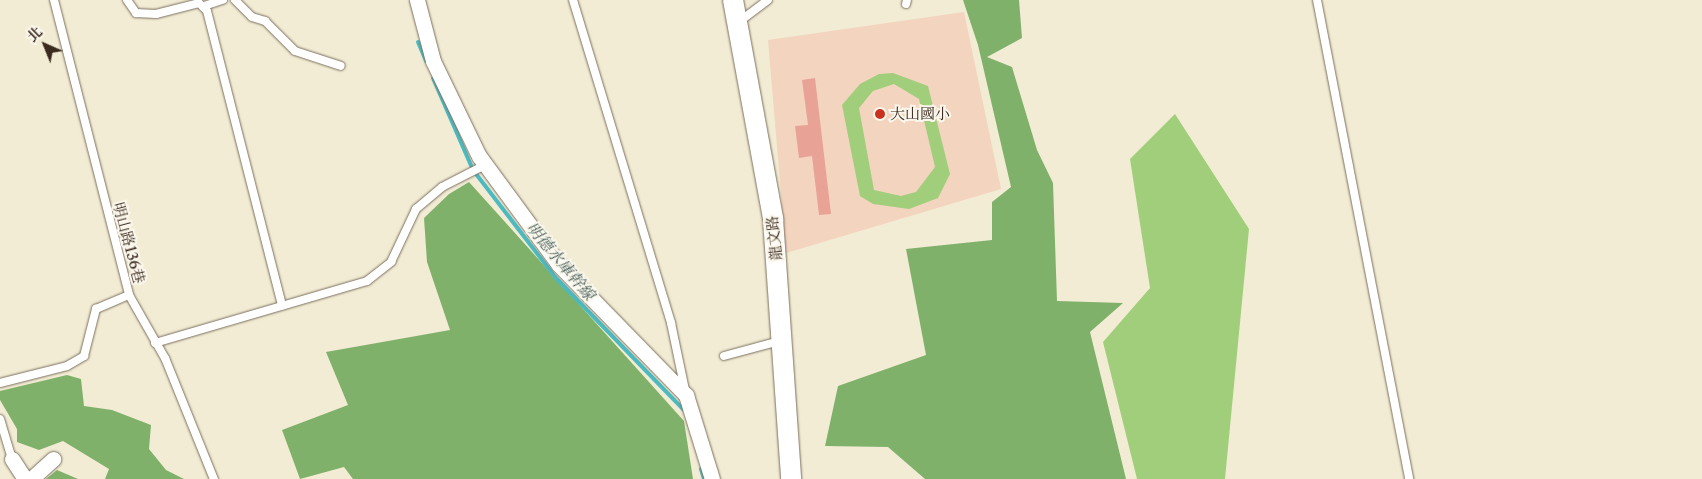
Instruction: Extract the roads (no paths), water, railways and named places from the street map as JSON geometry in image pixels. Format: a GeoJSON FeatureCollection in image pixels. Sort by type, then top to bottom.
{"type":"FeatureCollection","features":[{"type":"Feature","properties":{"kind":"street"},"geometry":{"type":"LineString","coordinates":[[417,0],[432,61],[482,166],[559,265],[686,395],[712,479]]}},
{"type":"Feature","properties":{"kind":"street","name":"龍文路"},"geometry":{"type":"LineString","coordinates":[[734,0],[740,21],[773,219],[784,340],[792,479]]}},
{"type":"Feature","properties":{"kind":"street"},"geometry":{"type":"LineString","coordinates":[[12,459],[25,479]]}},
{"type":"Feature","properties":{"kind":"street"},"geometry":{"type":"LineString","coordinates":[[31,479],[53,459]]}},
{"type":"Feature","properties":{"kind":"lane","name":"明山路136巷"},"geometry":{"type":"LineString","coordinates":[[54,0],[129,295],[155,343],[214,479]]}},
{"type":"Feature","properties":{"kind":"lane"},"geometry":{"type":"LineString","coordinates":[[127,0],[136,13],[156,14],[199,2],[204,6],[282,306]]}},
{"type":"Feature","properties":{"kind":"lane"},"geometry":{"type":"LineString","coordinates":[[204,6],[223,0]]}},
{"type":"Feature","properties":{"kind":"lane"},"geometry":{"type":"LineString","coordinates":[[235,0],[252,17],[265,21],[295,52],[341,66]]}},
{"type":"Feature","properties":{"kind":"lane"},"geometry":{"type":"LineString","coordinates":[[573,0],[671,323],[686,395]]}},
{"type":"Feature","properties":{"kind":"lane"},"geometry":{"type":"LineString","coordinates":[[740,21],[768,0]]}},
{"type":"Feature","properties":{"kind":"lane"},"geometry":{"type":"LineString","coordinates":[[1317,0],[1409,479]]}},
{"type":"Feature","properties":{"kind":"lane"},"geometry":{"type":"LineString","coordinates":[[155,343],[372,278],[391,262],[416,208],[482,166]]}},
{"type":"Feature","properties":{"kind":"lane"},"geometry":{"type":"LineString","coordinates":[[0,383],[67,366],[84,356],[96,308],[129,295]]}},
{"type":"Feature","properties":{"kind":"lane"},"geometry":{"type":"LineString","coordinates":[[724,356],[784,340]]}},
{"type":"Feature","properties":{"kind":"lane"},"geometry":{"type":"LineString","coordinates":[[0,419],[12,459]]}},
{"type":"Feature","properties":{"kind":"waterway","name":"明德水庫幹線"},"geometry":{"type":"LineString","coordinates":[[418,42],[426,61]]}},
{"type":"Feature","properties":{"kind":"waterway","name":"明德水庫幹線"},"geometry":{"type":"LineString","coordinates":[[433,78],[473,170],[555,277],[684,410]]}},
{"type":"Feature","properties":{"kind":"waterway","name":"明德水庫幹線"},"geometry":{"type":"LineString","coordinates":[[701,469],[704,479]]}},
{"type":"Feature","properties":{"kind":"place","name":"大山國小"},"geometry":{"type":"Point","coordinates":[880,114]}}]}
